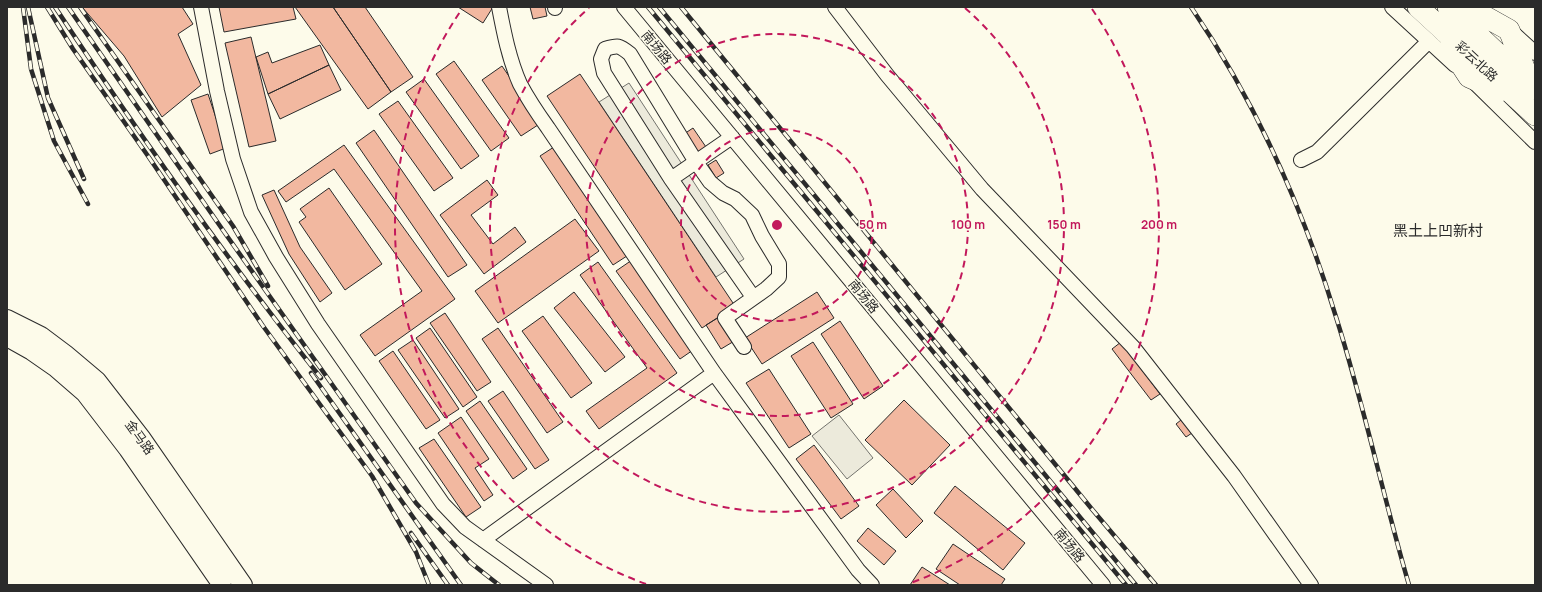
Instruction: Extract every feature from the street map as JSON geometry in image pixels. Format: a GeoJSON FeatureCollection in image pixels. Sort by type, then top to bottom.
{"type":"FeatureCollection","features":[{"type":"Feature","properties":{"kind":"highway","name":"彩云北路"},"geometry":{"type":"LineString","coordinates":[[1448,7],[1527,90],[1535,115]]}},
{"type":"Feature","properties":{"kind":"highway"},"geometry":{"type":"LineString","coordinates":[[1424,13],[1469,77],[1527,90],[1509,30],[1468,7]]}},
{"type":"Feature","properties":{"kind":"highway","name":"彩云北路"},"geometry":{"type":"LineString","coordinates":[[1424,13],[1527,90]]}},
{"type":"Feature","properties":{"kind":"main road","name":"金马路"},"geometry":{"type":"LineString","coordinates":[[7,319],[41,336],[65,354],[97,382],[142,439],[243,585]]}},
{"type":"Feature","properties":{"kind":"main road","name":"金马路"},"geometry":{"type":"LineString","coordinates":[[7,338],[32,351],[55,367],[85,393],[128,449],[222,585]]}},
{"type":"Feature","properties":{"kind":"street"},"geometry":{"type":"LineString","coordinates":[[201,7],[217,91],[233,159],[251,212],[276,257],[318,324],[443,504],[465,527],[546,585]]}},
{"type":"Feature","properties":{"kind":"street"},"geometry":{"type":"LineString","coordinates":[[499,7],[507,47],[527,96],[714,373],[854,564],[872,585]]}},
{"type":"Feature","properties":{"kind":"street","name":"南场路"},"geometry":{"type":"LineString","coordinates":[[624,7],[1103,585]]}},
{"type":"Feature","properties":{"kind":"street"},"geometry":{"type":"LineString","coordinates":[[835,7],[887,75],[982,189],[1133,347],[1234,476],[1312,585]]}},
{"type":"Feature","properties":{"kind":"street"},"geometry":{"type":"LineString","coordinates":[[1392,7],[1469,77],[1535,142]]}},
{"type":"Feature","properties":{"kind":"street"},"geometry":{"type":"LineString","coordinates":[[1487,7],[1535,54]]}},
{"type":"Feature","properties":{"kind":"street"},"geometry":{"type":"LineString","coordinates":[[1301,160],[1318,152],[1429,41]]}},
{"type":"Feature","properties":{"kind":"street"},"geometry":{"type":"LineString","coordinates":[[744,346],[725,318],[753,297],[779,277],[779,264],[762,236],[752,215],[735,198],[723,193],[710,182],[696,162],[630,54],[622,47],[616,45],[605,49],[601,59],[604,73],[671,179],[753,297]]}},
{"type":"Feature","properties":{"kind":"street"},"geometry":{"type":"LineString","coordinates":[[671,179],[732,137]]}},
{"type":"Feature","properties":{"kind":"street"},"geometry":{"type":"LineString","coordinates":[[483,540],[714,373]]}},
{"type":"Feature","properties":{"kind":"shaded area"},"geometry":{"type":"Polygon","coordinates":[[[629,83],[744,259],[716,277],[599,102],[629,83]]]}},
{"type":"Feature","properties":{"kind":"shaded area"},"geometry":{"type":"Polygon","coordinates":[[[839,415],[873,458],[847,479],[812,436],[839,415]]]}},
{"type":"Feature","properties":{"kind":"building"},"geometry":{"type":"Polygon","coordinates":[[[82,7],[182,7],[193,24],[178,34],[201,85],[162,117],[124,56],[82,7]]]}},
{"type":"Feature","properties":{"kind":"building"},"geometry":{"type":"Polygon","coordinates":[[[219,7],[293,7],[296,19],[224,32],[219,7]]]}},
{"type":"Feature","properties":{"kind":"building"},"geometry":{"type":"Polygon","coordinates":[[[295,7],[333,7],[391,92],[368,109],[295,7]]]}},
{"type":"Feature","properties":{"kind":"building"},"geometry":{"type":"Polygon","coordinates":[[[333,7],[365,7],[413,77],[391,92],[333,7]]]}},
{"type":"Feature","properties":{"kind":"building"},"geometry":{"type":"Polygon","coordinates":[[[458,7],[493,7],[483,23],[458,7]]]}},
{"type":"Feature","properties":{"kind":"building"},"geometry":{"type":"Polygon","coordinates":[[[530,7],[545,7],[547,16],[533,19],[530,7]]]}},
{"type":"Feature","properties":{"kind":"building"},"geometry":{"type":"Polygon","coordinates":[[[251,37],[276,141],[249,147],[225,43],[251,37]]]}},
{"type":"Feature","properties":{"kind":"building"},"geometry":{"type":"Polygon","coordinates":[[[320,45],[329,65],[268,94],[256,57],[268,52],[272,63],[320,45]]]}},
{"type":"Feature","properties":{"kind":"building"},"geometry":{"type":"Polygon","coordinates":[[[454,61],[509,138],[491,151],[436,74],[454,61]]]}},
{"type":"Feature","properties":{"kind":"building"},"geometry":{"type":"Polygon","coordinates":[[[329,65],[341,90],[280,119],[268,94],[329,65]]]}},
{"type":"Feature","properties":{"kind":"building"},"geometry":{"type":"Polygon","coordinates":[[[502,66],[541,123],[521,136],[482,80],[502,66]]]}},
{"type":"Feature","properties":{"kind":"building"},"geometry":{"type":"Polygon","coordinates":[[[580,74],[735,306],[702,328],[547,96],[580,74]]]}},
{"type":"Feature","properties":{"kind":"building"},"geometry":{"type":"Polygon","coordinates":[[[424,79],[479,156],[461,169],[406,92],[424,79]]]}},
{"type":"Feature","properties":{"kind":"building"},"geometry":{"type":"Polygon","coordinates":[[[208,94],[226,148],[210,154],[191,100],[208,94]]]}},
{"type":"Feature","properties":{"kind":"building"},"geometry":{"type":"Polygon","coordinates":[[[398,101],[453,178],[434,191],[379,114],[398,101]]]}},
{"type":"Feature","properties":{"kind":"building"},"geometry":{"type":"Polygon","coordinates":[[[693,128],[706,147],[697,153],[684,134],[693,128]]]}},
{"type":"Feature","properties":{"kind":"building"},"geometry":{"type":"Polygon","coordinates":[[[374,130],[467,265],[448,277],[356,143],[374,130]]]}},
{"type":"Feature","properties":{"kind":"building"},"geometry":{"type":"Polygon","coordinates":[[[344,145],[455,299],[375,356],[360,335],[422,291],[334,169],[286,202],[278,191],[344,145]]]}},
{"type":"Feature","properties":{"kind":"building"},"geometry":{"type":"Polygon","coordinates":[[[557,145],[630,254],[613,265],[540,156],[557,145]]]}},
{"type":"Feature","properties":{"kind":"building"},"geometry":{"type":"Polygon","coordinates":[[[716,160],[724,173],[716,178],[708,165],[716,160]]]}},
{"type":"Feature","properties":{"kind":"building"},"geometry":{"type":"Polygon","coordinates":[[[487,180],[498,195],[471,215],[493,244],[515,227],[526,242],[484,274],[440,215],[487,180]]]}},
{"type":"Feature","properties":{"kind":"building"},"geometry":{"type":"Polygon","coordinates":[[[329,188],[382,264],[345,290],[299,222],[306,217],[300,209],[329,188]]]}},
{"type":"Feature","properties":{"kind":"building"},"geometry":{"type":"Polygon","coordinates":[[[274,190],[300,247],[332,293],[320,302],[289,254],[262,195],[274,190]]]}},
{"type":"Feature","properties":{"kind":"building"},"geometry":{"type":"Polygon","coordinates":[[[575,219],[599,251],[498,323],[475,291],[575,219]]]}},
{"type":"Feature","properties":{"kind":"building"},"geometry":{"type":"Polygon","coordinates":[[[632,260],[696,348],[680,359],[616,271],[632,260]]]}},
{"type":"Feature","properties":{"kind":"building"},"geometry":{"type":"Polygon","coordinates":[[[598,262],[677,373],[599,429],[586,411],[647,368],[580,275],[598,262]]]}},
{"type":"Feature","properties":{"kind":"building"},"geometry":{"type":"Polygon","coordinates":[[[574,292],[625,357],[605,372],[554,308],[574,292]]]}},
{"type":"Feature","properties":{"kind":"building"},"geometry":{"type":"Polygon","coordinates":[[[817,292],[834,318],[762,364],[745,338],[817,292]]]}},
{"type":"Feature","properties":{"kind":"building"},"geometry":{"type":"Polygon","coordinates":[[[445,313],[491,382],[477,391],[430,323],[445,313]]]}},
{"type":"Feature","properties":{"kind":"building"},"geometry":{"type":"Polygon","coordinates":[[[543,316],[592,383],[571,398],[522,331],[543,316]]]}},
{"type":"Feature","properties":{"kind":"building"},"geometry":{"type":"Polygon","coordinates":[[[721,316],[736,340],[721,349],[706,325],[721,316]]]}},
{"type":"Feature","properties":{"kind":"building"},"geometry":{"type":"Polygon","coordinates":[[[840,321],[883,386],[864,399],[821,334],[840,321]]]}},
{"type":"Feature","properties":{"kind":"building"},"geometry":{"type":"Polygon","coordinates":[[[430,328],[477,397],[463,407],[416,338],[430,328]]]}},
{"type":"Feature","properties":{"kind":"building"},"geometry":{"type":"Polygon","coordinates":[[[498,328],[563,422],[547,433],[482,339],[498,328]]]}},
{"type":"Feature","properties":{"kind":"building"},"geometry":{"type":"Polygon","coordinates":[[[413,340],[459,409],[445,418],[398,350],[413,340]]]}},
{"type":"Feature","properties":{"kind":"building"},"geometry":{"type":"Polygon","coordinates":[[[813,342],[853,404],[831,418],[791,356],[813,342]]]}},
{"type":"Feature","properties":{"kind":"building"},"geometry":{"type":"Polygon","coordinates":[[[1121,342],[1160,394],[1151,400],[1112,349],[1121,342]]]}},
{"type":"Feature","properties":{"kind":"building"},"geometry":{"type":"Polygon","coordinates":[[[393,351],[440,420],[426,429],[379,361],[393,351]]]}},
{"type":"Feature","properties":{"kind":"building"},"geometry":{"type":"Polygon","coordinates":[[[769,369],[811,434],[789,448],[746,383],[769,369]]]}},
{"type":"Feature","properties":{"kind":"building"},"geometry":{"type":"Polygon","coordinates":[[[503,391],[549,460],[535,469],[488,401],[503,391]]]}},
{"type":"Feature","properties":{"kind":"building"},"geometry":{"type":"Polygon","coordinates":[[[904,400],[950,445],[912,485],[865,440],[904,400]]]}},
{"type":"Feature","properties":{"kind":"building"},"geometry":{"type":"Polygon","coordinates":[[[480,401],[527,469],[513,479],[466,411],[480,401]]]}},
{"type":"Feature","properties":{"kind":"building"},"geometry":{"type":"Polygon","coordinates":[[[461,417],[489,459],[475,468],[493,495],[484,501],[438,433],[461,417]]]}},
{"type":"Feature","properties":{"kind":"building"},"geometry":{"type":"Polygon","coordinates":[[[1181,420],[1192,433],[1186,437],[1176,424],[1181,420]]]}},
{"type":"Feature","properties":{"kind":"building"},"geometry":{"type":"Polygon","coordinates":[[[434,439],[481,507],[466,517],[419,448],[434,439]]]}},
{"type":"Feature","properties":{"kind":"building"},"geometry":{"type":"Polygon","coordinates":[[[814,445],[859,506],[841,519],[796,459],[814,445]]]}},
{"type":"Feature","properties":{"kind":"building"},"geometry":{"type":"Polygon","coordinates":[[[955,486],[1025,543],[1003,570],[934,513],[955,486]]]}},
{"type":"Feature","properties":{"kind":"building"},"geometry":{"type":"Polygon","coordinates":[[[893,489],[923,521],[906,538],[876,505],[893,489]]]}},
{"type":"Feature","properties":{"kind":"building"},"geometry":{"type":"Polygon","coordinates":[[[868,528],[896,551],[884,565],[857,541],[868,528]]]}},
{"type":"Feature","properties":{"kind":"building"},"geometry":{"type":"Polygon","coordinates":[[[953,544],[1005,579],[1001,585],[960,585],[936,569],[953,544]]]}},
{"type":"Feature","properties":{"kind":"building"},"geometry":{"type":"Polygon","coordinates":[[[922,567],[950,585],[910,585],[922,567]]]}},
{"type":"Feature","properties":{"kind":"railway"},"geometry":{"type":"LineString","coordinates":[[23,7],[31,69],[54,141],[88,204]]}},
{"type":"Feature","properties":{"kind":"railway"},"geometry":{"type":"LineString","coordinates":[[28,7],[48,98],[84,179]]}},
{"type":"Feature","properties":{"kind":"railway"},"geometry":{"type":"LineString","coordinates":[[47,7],[73,49],[148,156],[263,326],[372,476],[416,552],[429,585]]}},
{"type":"Feature","properties":{"kind":"railway"},"geometry":{"type":"LineString","coordinates":[[55,7],[184,196],[251,288],[321,378]]}},
{"type":"Feature","properties":{"kind":"railway"},"geometry":{"type":"LineString","coordinates":[[68,7],[227,236],[416,503],[471,563],[499,585]]}},
{"type":"Feature","properties":{"kind":"railway"},"geometry":{"type":"LineString","coordinates":[[80,7],[233,226],[268,286]]}},
{"type":"Feature","properties":{"kind":"railway"},"geometry":{"type":"LineString","coordinates":[[648,7],[1126,585]]}},
{"type":"Feature","properties":{"kind":"railway"},"geometry":{"type":"LineString","coordinates":[[659,7],[1136,585]]}},
{"type":"Feature","properties":{"kind":"railway"},"geometry":{"type":"LineString","coordinates":[[681,7],[1091,508],[1156,585]]}},
{"type":"Feature","properties":{"kind":"railway"},"geometry":{"type":"LineString","coordinates":[[1191,7],[1236,80],[1256,118],[1275,156],[1308,236],[1323,276],[1346,350],[1409,585]]}},
{"type":"Feature","properties":{"kind":"railway"},"geometry":{"type":"LineString","coordinates":[[311,373],[461,585]]}},
{"type":"Feature","properties":{"kind":"railway"},"geometry":{"type":"LineString","coordinates":[[411,533],[448,585]]}},
{"type":"Feature","properties":{"kind":"district","name":"黑土上凹新村"},"geometry":{"type":"Point","coordinates":[1438,230]}}]}
